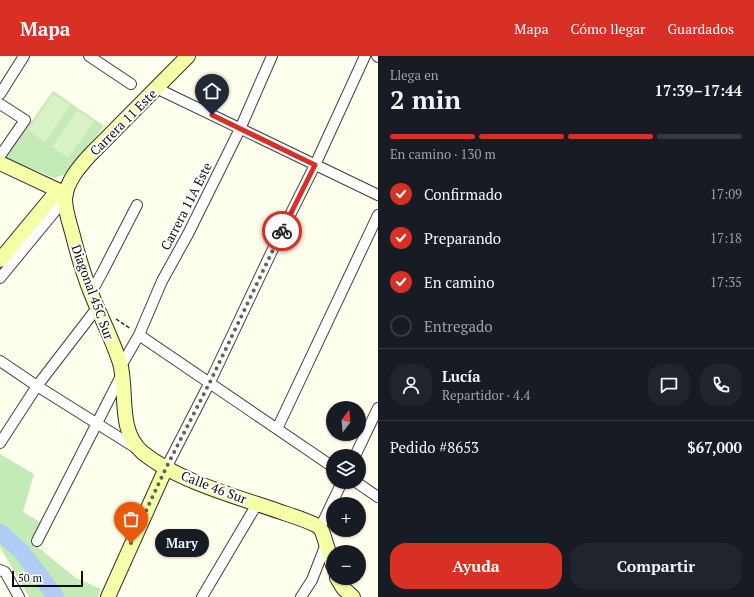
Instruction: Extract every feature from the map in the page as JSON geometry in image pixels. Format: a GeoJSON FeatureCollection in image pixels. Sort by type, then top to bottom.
{"type":"FeatureCollection","features":[{"type":"Feature","properties":{"kind":"street"},"geometry":{"type":"LineString","coordinates":[[0,94],[24,56]]}},
{"type":"Feature","properties":{"kind":"street"},"geometry":{"type":"LineString","coordinates":[[89,56],[131,84]]}},
{"type":"Feature","properties":{"kind":"street","name":"Carrera 11 Este"},"geometry":{"type":"LineString","coordinates":[[0,278],[63,194],[82,164],[188,56]]}},
{"type":"Feature","properties":{"kind":"street","name":"Carrera 11A Este"},"geometry":{"type":"LineString","coordinates":[[37,541],[97,424],[121,370],[139,335],[162,281],[188,234],[240,129],[272,56]]}},
{"type":"Feature","properties":{"kind":"street"},"geometry":{"type":"LineString","coordinates":[[108,597],[166,468],[210,382],[271,253],[315,165],[365,56]]}},
{"type":"Feature","properties":{"kind":"street"},"geometry":{"type":"LineString","coordinates":[[156,88],[378,195]]}},
{"type":"Feature","properties":{"kind":"street"},"geometry":{"type":"LineString","coordinates":[[0,104],[25,120],[0,156]]}},
{"type":"Feature","properties":{"kind":"street"},"geometry":{"type":"LineString","coordinates":[[0,163],[63,194]]}},
{"type":"Feature","properties":{"kind":"street","name":"Carrera 11 Este"},"geometry":{"type":"LineString","coordinates":[[0,260],[63,194]]}},
{"type":"Feature","properties":{"kind":"street","name":"Diagonal 45C Sur"},"geometry":{"type":"LineString","coordinates":[[63,194],[74,238],[91,293],[121,370]]}},
{"type":"Feature","properties":{"kind":"street"},"geometry":{"type":"LineString","coordinates":[[91,293],[137,205]]}},
{"type":"Feature","properties":{"kind":"street"},"geometry":{"type":"LineString","coordinates":[[277,429],[378,215]]}},
{"type":"Feature","properties":{"kind":"street"},"geometry":{"type":"LineString","coordinates":[[0,443],[37,386],[97,308]]}},
{"type":"Feature","properties":{"kind":"street"},"geometry":{"type":"LineString","coordinates":[[139,335],[326,462]]}},
{"type":"Feature","properties":{"kind":"street","name":"Calle 46 Sur"},"geometry":{"type":"LineString","coordinates":[[0,361],[166,468],[205,486],[315,524],[320,528]]}},
{"type":"Feature","properties":{"kind":"street"},"geometry":{"type":"LineString","coordinates":[[121,370],[123,398],[127,422],[132,438],[141,451]]}},
{"type":"Feature","properties":{"kind":"street"},"geometry":{"type":"LineString","coordinates":[[358,449],[378,408]]}},
{"type":"Feature","properties":{"kind":"street"},"geometry":{"type":"LineString","coordinates":[[301,597],[312,580],[326,544],[320,528],[339,489]]}},
{"type":"Feature","properties":{"kind":"street"},"geometry":{"type":"LineString","coordinates":[[366,489],[378,497]]}},
{"type":"Feature","properties":{"kind":"street"},"geometry":{"type":"LineString","coordinates":[[202,597],[257,504]]}},
{"type":"Feature","properties":{"kind":"street"},"geometry":{"type":"LineString","coordinates":[[2,571],[18,597]]}},
{"type":"Feature","properties":{"kind":"street"},"geometry":{"type":"LineString","coordinates":[[341,585],[353,597]]}},
{"type":"Feature","properties":{"kind":"path"},"geometry":{"type":"LineString","coordinates":[[115,319],[139,335]]}},
{"type":"Feature","properties":{"kind":"green space"},"geometry":{"type":"Polygon","coordinates":[[[53,91],[104,126],[66,174],[54,178],[6,158],[53,91]]]}},
{"type":"Feature","properties":{"kind":"green space"},"geometry":{"type":"Polygon","coordinates":[[[53,94],[70,105],[45,142],[28,130],[53,94]]]}},
{"type":"Feature","properties":{"kind":"green space"},"geometry":{"type":"Polygon","coordinates":[[[77,110],[94,122],[68,158],[52,147],[77,110]]]}},
{"type":"Feature","properties":{"kind":"green space"},"geometry":{"type":"Polygon","coordinates":[[[0,454],[34,474],[23,512],[40,522],[30,541],[76,578],[101,589],[98,597],[29,597],[0,547],[0,454]]]}},
{"type":"Feature","properties":{"kind":"waterway"},"geometry":{"type":"LineString","coordinates":[[0,532],[21,551],[56,597]]}},
{"type":"Feature","properties":{"kind":"way so far"},"geometry":{"type":"LineString","coordinates":[[131,543],[282,231]]}},
{"type":"Feature","properties":{"kind":"place","name":"Mary"},"geometry":{"type":"Point","coordinates":[131,543]}},
{"type":"Feature","properties":{"kind":"route"},"geometry":{"type":"LineString","coordinates":[[212,115],[315,165],[282,231]]}}]}
